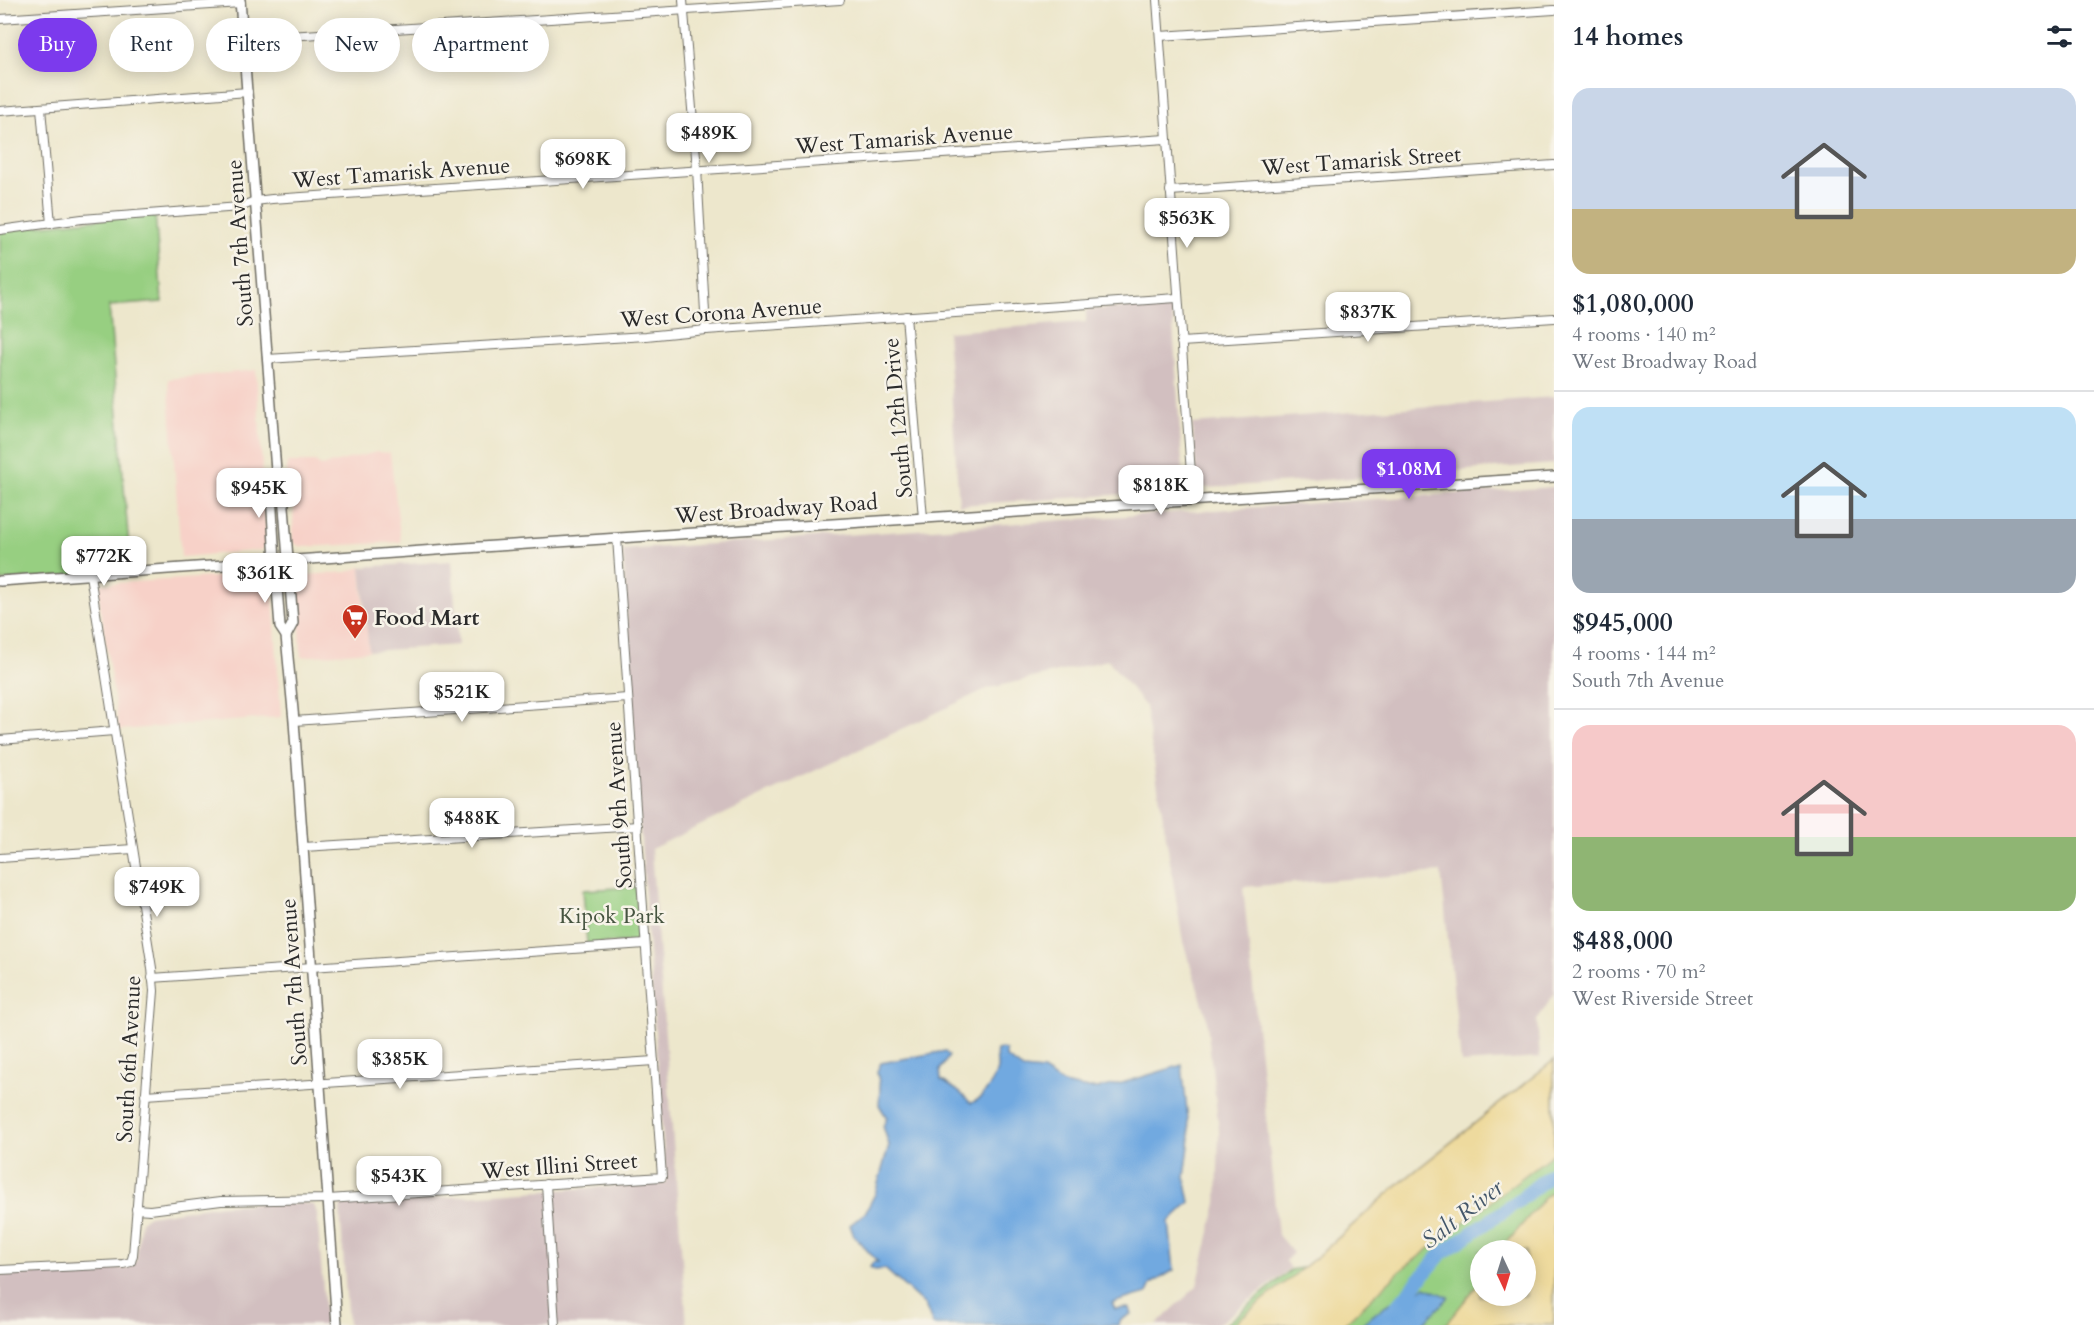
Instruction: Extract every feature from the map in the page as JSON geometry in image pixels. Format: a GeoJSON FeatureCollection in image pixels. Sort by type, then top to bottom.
{"type":"FeatureCollection","features":[{"type":"Feature","properties":{"kind":"main road","name":"South 7th Avenue"},"geometry":{"type":"LineString","coordinates":[[241,1],[242,18]]}},
{"type":"Feature","properties":{"kind":"main road","name":"South 7th Avenue"},"geometry":{"type":"LineString","coordinates":[[246,72],[277,484],[283,494],[293,623],[286,636]]}},
{"type":"Feature","properties":{"kind":"main road","name":"West Broadway Road"},"geometry":{"type":"LineString","coordinates":[[0,581],[1554,477]]}},
{"type":"Feature","properties":{"kind":"main road","name":"South 7th Avenue"},"geometry":{"type":"LineString","coordinates":[[277,484],[271,494],[275,561],[280,627],[286,636],[294,721],[337,1325]]}},
{"type":"Feature","properties":{"kind":"street"},"geometry":{"type":"LineString","coordinates":[[683,0],[697,169],[706,330]]}},
{"type":"Feature","properties":{"kind":"street"},"geometry":{"type":"LineString","coordinates":[[302,35],[840,0]]}},
{"type":"Feature","properties":{"kind":"street"},"geometry":{"type":"LineString","coordinates":[[1157,0],[1193,501]]}},
{"type":"Feature","properties":{"kind":"street"},"geometry":{"type":"LineString","coordinates":[[0,19],[241,1]]}},
{"type":"Feature","properties":{"kind":"street"},"geometry":{"type":"LineString","coordinates":[[1160,36],[1554,10]]}},
{"type":"Feature","properties":{"kind":"street"},"geometry":{"type":"LineString","coordinates":[[0,111],[248,92]]}},
{"type":"Feature","properties":{"kind":"street"},"geometry":{"type":"LineString","coordinates":[[40,108],[51,224]]}},
{"type":"Feature","properties":{"kind":"street","name":"West Tamarisk Avenue"},"geometry":{"type":"LineString","coordinates":[[0,230],[82,219],[240,207],[255,201],[310,196],[1166,139]]}},
{"type":"Feature","properties":{"kind":"street","name":"West Tamarisk Street"},"geometry":{"type":"LineString","coordinates":[[1170,191],[1554,165]]}},
{"type":"Feature","properties":{"kind":"street","name":"West Corona Avenue"},"geometry":{"type":"LineString","coordinates":[[267,359],[646,336],[1177,298]]}},
{"type":"Feature","properties":{"kind":"street","name":"South 12th Drive"},"geometry":{"type":"LineString","coordinates":[[906,316],[923,518]]}},
{"type":"Feature","properties":{"kind":"street"},"geometry":{"type":"LineString","coordinates":[[1181,342],[1554,318]]}},
{"type":"Feature","properties":{"kind":"street","name":"South 9th Avenue"},"geometry":{"type":"LineString","coordinates":[[617,538],[662,1177]]}},
{"type":"Feature","properties":{"kind":"street","name":"South 6th Avenue"},"geometry":{"type":"LineString","coordinates":[[0,1270],[131,1262],[154,991],[90,575]]}},
{"type":"Feature","properties":{"kind":"street"},"geometry":{"type":"LineString","coordinates":[[294,721],[628,698]]}},
{"type":"Feature","properties":{"kind":"street"},"geometry":{"type":"LineString","coordinates":[[0,740],[114,730]]}},
{"type":"Feature","properties":{"kind":"street"},"geometry":{"type":"LineString","coordinates":[[304,846],[638,826]]}},
{"type":"Feature","properties":{"kind":"street"},"geometry":{"type":"LineString","coordinates":[[0,858],[133,849]]}},
{"type":"Feature","properties":{"kind":"street"},"geometry":{"type":"LineString","coordinates":[[152,978],[645,944]]}},
{"type":"Feature","properties":{"kind":"street"},"geometry":{"type":"LineString","coordinates":[[145,1095],[654,1061]]}},
{"type":"Feature","properties":{"kind":"street","name":"West Illini Street"},"geometry":{"type":"LineString","coordinates":[[136,1209],[150,1210],[221,1201],[328,1199],[662,1177]]}},
{"type":"Feature","properties":{"kind":"street"},"geometry":{"type":"LineString","coordinates":[[546,1184],[555,1325]]}},
{"type":"Feature","properties":{"kind":"shaded area"},"geometry":{"type":"Polygon","coordinates":[[[1163,305],[1172,309],[1183,478],[1180,487],[1173,491],[959,505],[947,332],[1086,322],[1086,310],[1163,305]]]}},
{"type":"Feature","properties":{"kind":"shaded area"},"geometry":{"type":"Polygon","coordinates":[[[256,370],[267,544],[261,550],[181,557],[168,379],[256,370]]]}},
{"type":"Feature","properties":{"kind":"shaded area"},"geometry":{"type":"Polygon","coordinates":[[[1554,397],[1554,464],[1207,488],[1199,484],[1197,480],[1192,424],[1554,397]]]}},
{"type":"Feature","properties":{"kind":"shaded area"},"geometry":{"type":"Polygon","coordinates":[[[377,452],[390,453],[401,542],[302,547],[293,543],[293,484],[287,473],[287,462],[315,462],[321,466],[377,452]]]}},
{"type":"Feature","properties":{"kind":"shaded area"},"geometry":{"type":"Polygon","coordinates":[[[1554,487],[1554,994],[1537,1020],[1540,1058],[1461,1063],[1441,872],[1243,887],[1278,1235],[1293,1253],[1285,1261],[1291,1268],[1217,1325],[1156,1325],[1197,1286],[1217,1203],[1219,1131],[1206,1014],[1183,942],[1145,706],[1108,660],[986,689],[651,849],[687,1325],[348,1325],[340,1209],[343,1202],[666,1183],[635,757],[623,550],[1554,487]]]}},
{"type":"Feature","properties":{"kind":"shaded area"},"geometry":{"type":"Polygon","coordinates":[[[452,561],[458,645],[369,651],[361,567],[452,561]]]}},
{"type":"Feature","properties":{"kind":"shaded area"},"geometry":{"type":"Polygon","coordinates":[[[361,567],[369,651],[301,657],[298,582],[301,577],[347,572],[361,567]]]}},
{"type":"Feature","properties":{"kind":"shaded area"},"geometry":{"type":"Polygon","coordinates":[[[262,574],[270,577],[272,581],[281,717],[119,730],[98,591],[100,586],[102,584],[262,574]]]}},
{"type":"Feature","properties":{"kind":"shaded area"},"geometry":{"type":"Polygon","coordinates":[[[302,1203],[314,1205],[317,1213],[326,1325],[0,1325],[0,1275],[128,1268],[136,1261],[141,1221],[149,1216],[221,1205],[302,1203]]]}},
{"type":"Feature","properties":{"kind":"green space"},"geometry":{"type":"Polygon","coordinates":[[[155,213],[162,302],[109,306],[131,571],[0,581],[0,230],[155,213]]]}},
{"type":"Feature","properties":{"kind":"green space","name":"Kipok Park"},"geometry":{"type":"Polygon","coordinates":[[[636,887],[640,941],[587,944],[583,890],[636,887]]]}},
{"type":"Feature","properties":{"kind":"green space"},"geometry":{"type":"Polygon","coordinates":[[[1554,1080],[1554,1325],[1225,1325],[1291,1270],[1312,1266],[1554,1080]]]}},
{"type":"Feature","properties":{"kind":"sand"},"geometry":{"type":"Polygon","coordinates":[[[1554,1060],[1554,1153],[1400,1271],[1343,1325],[1232,1325],[1318,1256],[1395,1187],[1554,1060]]]}},
{"type":"Feature","properties":{"kind":"sand"},"geometry":{"type":"Polygon","coordinates":[[[1554,1191],[1554,1325],[1445,1325],[1470,1294],[1470,1306],[1536,1306],[1536,1240],[1509,1240],[1546,1196],[1554,1191]]]}},
{"type":"Feature","properties":{"kind":"water"},"geometry":{"type":"Polygon","coordinates":[[[997,1050],[1006,1051],[1006,1057],[1023,1069],[1043,1071],[1063,1084],[1083,1088],[1099,1088],[1122,1083],[1182,1065],[1190,1138],[1185,1177],[1190,1202],[1169,1222],[1174,1270],[1151,1284],[1147,1293],[1112,1303],[1115,1309],[1129,1308],[1131,1314],[1121,1320],[1118,1325],[933,1325],[925,1305],[885,1269],[875,1270],[870,1267],[873,1262],[878,1262],[854,1236],[850,1225],[865,1213],[875,1194],[889,1145],[883,1126],[887,1118],[879,1105],[880,1089],[877,1071],[881,1063],[945,1051],[949,1056],[940,1070],[941,1080],[971,1103],[979,1099],[991,1085],[997,1069],[997,1050]]]}},
{"type":"Feature","properties":{"kind":"water"},"geometry":{"type":"Polygon","coordinates":[[[1425,1287],[1449,1297],[1422,1325],[1361,1325],[1386,1305],[1425,1287]]]}},
{"type":"Feature","properties":{"kind":"waterway","name":"Salt River"},"geometry":{"type":"LineString","coordinates":[[1381,1325],[1441,1254],[1517,1202],[1554,1172]]}},
{"type":"Feature","properties":{"kind":"place","name":"Food Mart"},"geometry":{"type":"Point","coordinates":[355,640]}}]}
